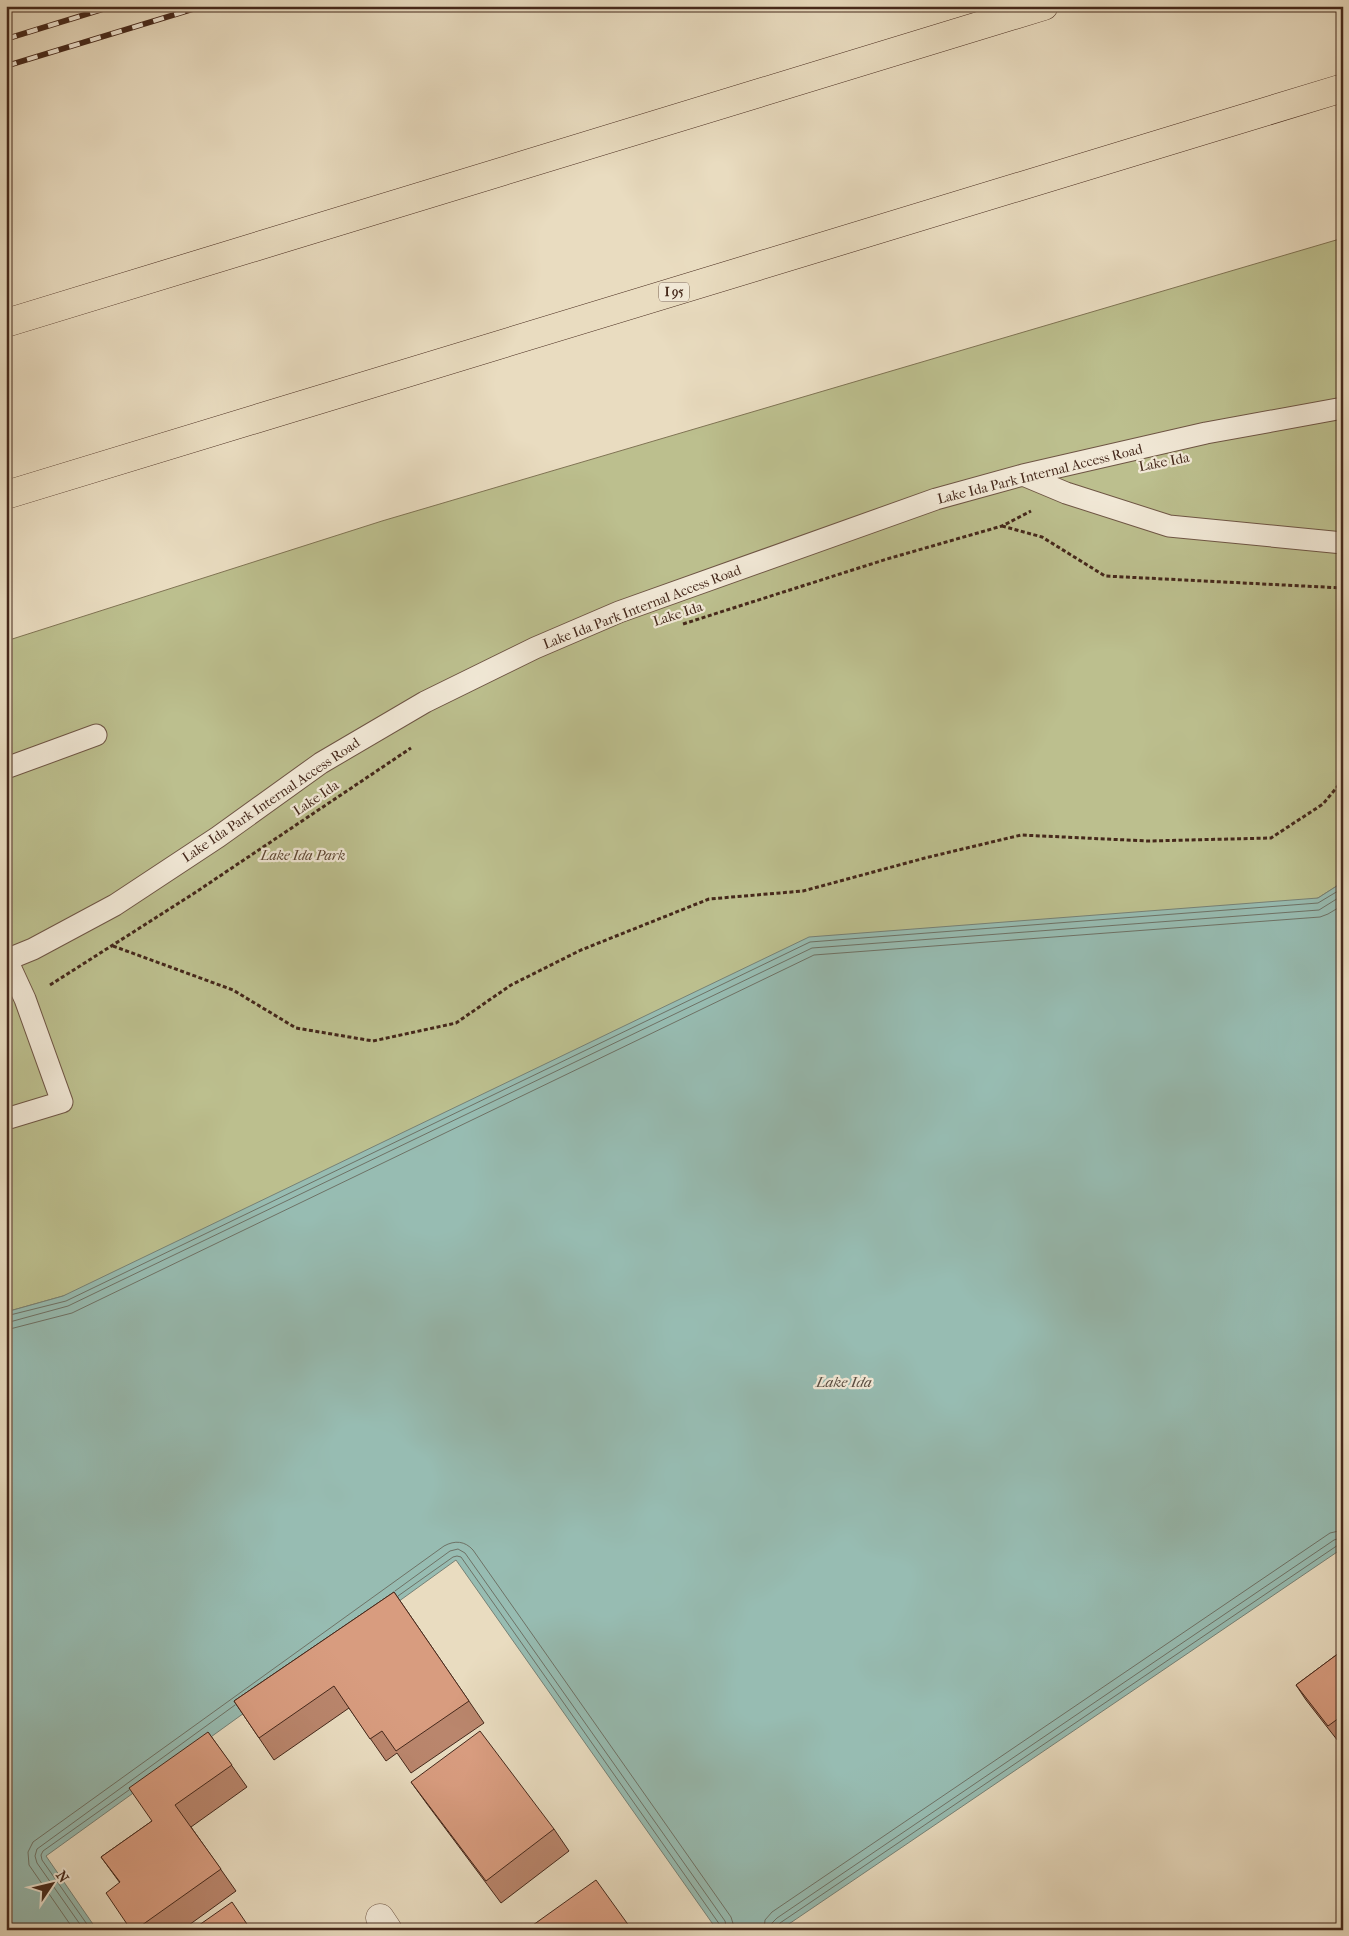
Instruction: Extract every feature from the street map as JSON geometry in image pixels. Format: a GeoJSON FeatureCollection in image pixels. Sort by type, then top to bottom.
{"type":"FeatureCollection","features":[{"type":"Feature","properties":{"kind":"highway"},"geometry":{"type":"LineString","coordinates":[[6,322],[1044,6]]}},
{"type":"Feature","properties":{"kind":"highway","name":"I 95"},"geometry":{"type":"LineString","coordinates":[[6,495],[1343,88]]}},
{"type":"Feature","properties":{"kind":"lane","name":"Lake Ida Park Internal Access Road"},"geometry":{"type":"LineString","coordinates":[[7,960],[33,949],[115,905],[218,837],[321,763],[425,702],[535,648],[619,612],[927,503],[1024,475],[1206,433],[1343,408]]}},
{"type":"Feature","properties":{"kind":"lane"},"geometry":{"type":"LineString","coordinates":[[1024,475],[1066,493],[1168,526],[1343,543]]}},
{"type":"Feature","properties":{"kind":"lane"},"geometry":{"type":"LineString","coordinates":[[6,768],[96,735]]}},
{"type":"Feature","properties":{"kind":"lane"},"geometry":{"type":"LineString","coordinates":[[6,1119],[62,1102],[25,999],[7,960]]}},
{"type":"Feature","properties":{"kind":"path","name":"Lake Ida"},"geometry":{"type":"LineString","coordinates":[[675,627],[887,559],[1002,526],[1066,493]]}},
{"type":"Feature","properties":{"kind":"path"},"geometry":{"type":"LineString","coordinates":[[1002,526],[1042,537],[1105,576],[1343,588]]}},
{"type":"Feature","properties":{"kind":"path","name":"Lake Ida"},"geometry":{"type":"LineString","coordinates":[[25,999],[113,946],[412,748]]}},
{"type":"Feature","properties":{"kind":"path"},"geometry":{"type":"LineString","coordinates":[[113,946],[232,990],[296,1028],[373,1041],[456,1023],[511,985],[581,950],[709,899],[803,891],[925,858],[1021,835],[1148,841],[1271,838],[1323,804],[1343,780]]}},
{"type":"Feature","properties":{"kind":"green space","name":"Lake Ida Park"},"geometry":{"type":"Polygon","coordinates":[[[1343,238],[1343,882],[1318,898],[63,1296],[6,1312],[6,641],[382,521],[1343,238]]]}},
{"type":"Feature","properties":{"kind":"water","name":"Lake Ida"},"geometry":{"type":"Polygon","coordinates":[[[1343,882],[1343,1548],[780,1930],[717,1930],[456,1560],[46,1856],[97,1930],[10,1930],[6,1925],[6,1312],[63,1296],[809,937],[1318,898],[1343,882]]]}},
{"type":"Feature","properties":{"kind":"building"},"geometry":{"type":"Polygon","coordinates":[[[394,1592],[469,1701],[396,1751],[382,1731],[370,1739],[334,1686],[259,1738],[234,1701],[394,1592]]]}},
{"type":"Feature","properties":{"kind":"building"},"geometry":{"type":"Polygon","coordinates":[[[1343,1650],[1343,1715],[1328,1726],[1296,1685],[1343,1650]]]}},
{"type":"Feature","properties":{"kind":"building"},"geometry":{"type":"Polygon","coordinates":[[[480,1731],[554,1829],[486,1881],[411,1782],[480,1731]]]}},
{"type":"Feature","properties":{"kind":"building"},"geometry":{"type":"Polygon","coordinates":[[[208,1732],[232,1765],[175,1805],[221,1869],[135,1930],[131,1930],[106,1893],[120,1882],[101,1857],[152,1821],[129,1788],[208,1732]]]}},
{"type":"Feature","properties":{"kind":"building"},"geometry":{"type":"Polygon","coordinates":[[[596,1880],[632,1930],[526,1930],[596,1880]]]}},
{"type":"Feature","properties":{"kind":"building"},"geometry":{"type":"Polygon","coordinates":[[[232,1902],[251,1930],[192,1930],[232,1902]]]}},
{"type":"Feature","properties":{"kind":"railway"},"geometry":{"type":"LineString","coordinates":[[6,39],[113,6]]}},
{"type":"Feature","properties":{"kind":"railway"},"geometry":{"type":"LineString","coordinates":[[6,66],[203,6]]}}]}
